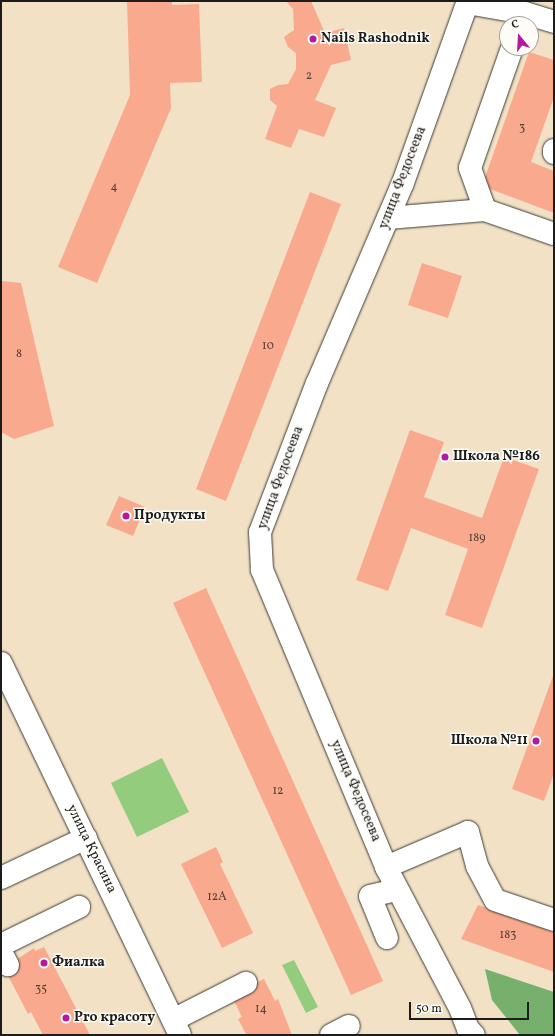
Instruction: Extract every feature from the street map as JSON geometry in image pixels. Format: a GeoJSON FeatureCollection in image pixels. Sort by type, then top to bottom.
{"type":"FeatureCollection","features":[{"type":"Feature","properties":{"kind":"street"},"geometry":{"type":"LineString","coordinates":[[468,2],[536,15]]}},
{"type":"Feature","properties":{"kind":"street","name":"улица Федосеева"},"geometry":{"type":"LineString","coordinates":[[466,1033],[460,1008],[397,890],[386,866],[262,570],[260,532],[317,383],[388,218],[468,2]]}},
{"type":"Feature","properties":{"kind":"street"},"geometry":{"type":"LineString","coordinates":[[485,210],[470,168],[509,56]]}},
{"type":"Feature","properties":{"kind":"street"},"geometry":{"type":"LineString","coordinates":[[388,218],[485,210],[554,234]]}},
{"type":"Feature","properties":{"kind":"street","name":"улица Красина"},"geometry":{"type":"LineString","coordinates":[[1,663],[176,1027]]}},
{"type":"Feature","properties":{"kind":"street"},"geometry":{"type":"LineString","coordinates":[[386,866],[468,832],[477,866],[495,900],[554,920]]}},
{"type":"Feature","properties":{"kind":"street"},"geometry":{"type":"LineString","coordinates":[[1,878],[86,838]]}},
{"type":"Feature","properties":{"kind":"street"},"geometry":{"type":"LineString","coordinates":[[387,938],[370,896],[397,890]]}},
{"type":"Feature","properties":{"kind":"street"},"geometry":{"type":"LineString","coordinates":[[1,945],[79,907]]}},
{"type":"Feature","properties":{"kind":"street"},"geometry":{"type":"LineString","coordinates":[[176,1027],[246,983]]}},
{"type":"Feature","properties":{"kind":"green space"},"geometry":{"type":"Polygon","coordinates":[[[162,758],[189,812],[137,837],[111,783],[162,758]]]}},
{"type":"Feature","properties":{"kind":"green space"},"geometry":{"type":"Polygon","coordinates":[[[294,960],[318,1007],[306,1013],[282,965],[294,960]]]}},
{"type":"Feature","properties":{"kind":"green space"},"geometry":{"type":"Polygon","coordinates":[[[485,969],[554,992],[554,1035],[520,1035],[492,1000],[485,969]]]}},
{"type":"Feature","properties":{"kind":"building"},"geometry":{"type":"Polygon","coordinates":[[[127,1],[172,1],[172,5],[199,4],[202,82],[170,83],[171,108],[97,283],[58,267],[130,95],[127,1]]]}},
{"type":"Feature","properties":{"kind":"building"},"geometry":{"type":"Polygon","coordinates":[[[286,1],[311,1],[325,33],[344,28],[351,60],[331,65],[315,100],[336,108],[324,137],[299,129],[291,148],[265,139],[277,106],[270,100],[270,89],[278,85],[288,84],[296,69],[296,53],[288,47],[284,37],[294,30],[293,9],[286,1]]]}},
{"type":"Feature","properties":{"kind":"building"},"geometry":{"type":"Polygon","coordinates":[[[539,55],[554,60],[554,97],[531,162],[554,171],[554,213],[482,186],[528,56],[539,55]]]}},
{"type":"Feature","properties":{"kind":"building"},"geometry":{"type":"Polygon","coordinates":[[[310,192],[341,204],[226,501],[196,489],[310,192]]]}},
{"type":"Feature","properties":{"kind":"building"},"geometry":{"type":"Polygon","coordinates":[[[422,263],[462,276],[448,318],[408,305],[422,263]]]}},
{"type":"Feature","properties":{"kind":"building"},"geometry":{"type":"Polygon","coordinates":[[[1,281],[21,283],[54,426],[14,439],[1,432],[1,281]]]}},
{"type":"Feature","properties":{"kind":"building"},"geometry":{"type":"Polygon","coordinates":[[[410,430],[444,442],[424,497],[482,518],[504,457],[539,469],[482,628],[445,615],[468,549],[411,528],[388,591],[356,580],[410,430]]]}},
{"type":"Feature","properties":{"kind":"building","name":"Продукты"},"geometry":{"type":"Polygon","coordinates":[[[119,496],[145,507],[133,536],[106,525],[119,496]]]}},
{"type":"Feature","properties":{"kind":"building"},"geometry":{"type":"Polygon","coordinates":[[[206,588],[383,981],[351,995],[173,603],[206,588]]]}},
{"type":"Feature","properties":{"kind":"building"},"geometry":{"type":"Polygon","coordinates":[[[554,673],[554,773],[544,801],[512,789],[554,673]]]}},
{"type":"Feature","properties":{"kind":"building"},"geometry":{"type":"Polygon","coordinates":[[[216,847],[223,862],[220,864],[253,933],[222,948],[181,864],[216,847]]]}},
{"type":"Feature","properties":{"kind":"building"},"geometry":{"type":"Polygon","coordinates":[[[478,905],[554,932],[554,972],[461,939],[478,905]]]}},
{"type":"Feature","properties":{"kind":"building"},"geometry":{"type":"Polygon","coordinates":[[[44,947],[90,1035],[43,1035],[31,1012],[28,1014],[4,968],[34,948],[35,951],[44,947]]]}},
{"type":"Feature","properties":{"kind":"building"},"geometry":{"type":"Polygon","coordinates":[[[264,979],[275,1001],[278,999],[292,1035],[246,1034],[238,1019],[242,1017],[231,995],[264,979]]]}},
{"type":"Feature","properties":{"kind":"place","name":"Nails Rashodnik"},"geometry":{"type":"Point","coordinates":[313,39]}},
{"type":"Feature","properties":{"kind":"place","name":"Школа №186"},"geometry":{"type":"Point","coordinates":[445,457]}},
{"type":"Feature","properties":{"kind":"place","name":"Продукты"},"geometry":{"type":"Point","coordinates":[126,516]}},
{"type":"Feature","properties":{"kind":"place","name":"Школа №11"},"geometry":{"type":"Point","coordinates":[536,741]}},
{"type":"Feature","properties":{"kind":"place","name":"Фиалка"},"geometry":{"type":"Point","coordinates":[44,963]}},
{"type":"Feature","properties":{"kind":"place","name":"Pro красоту"},"geometry":{"type":"Point","coordinates":[66,1018]}}]}
